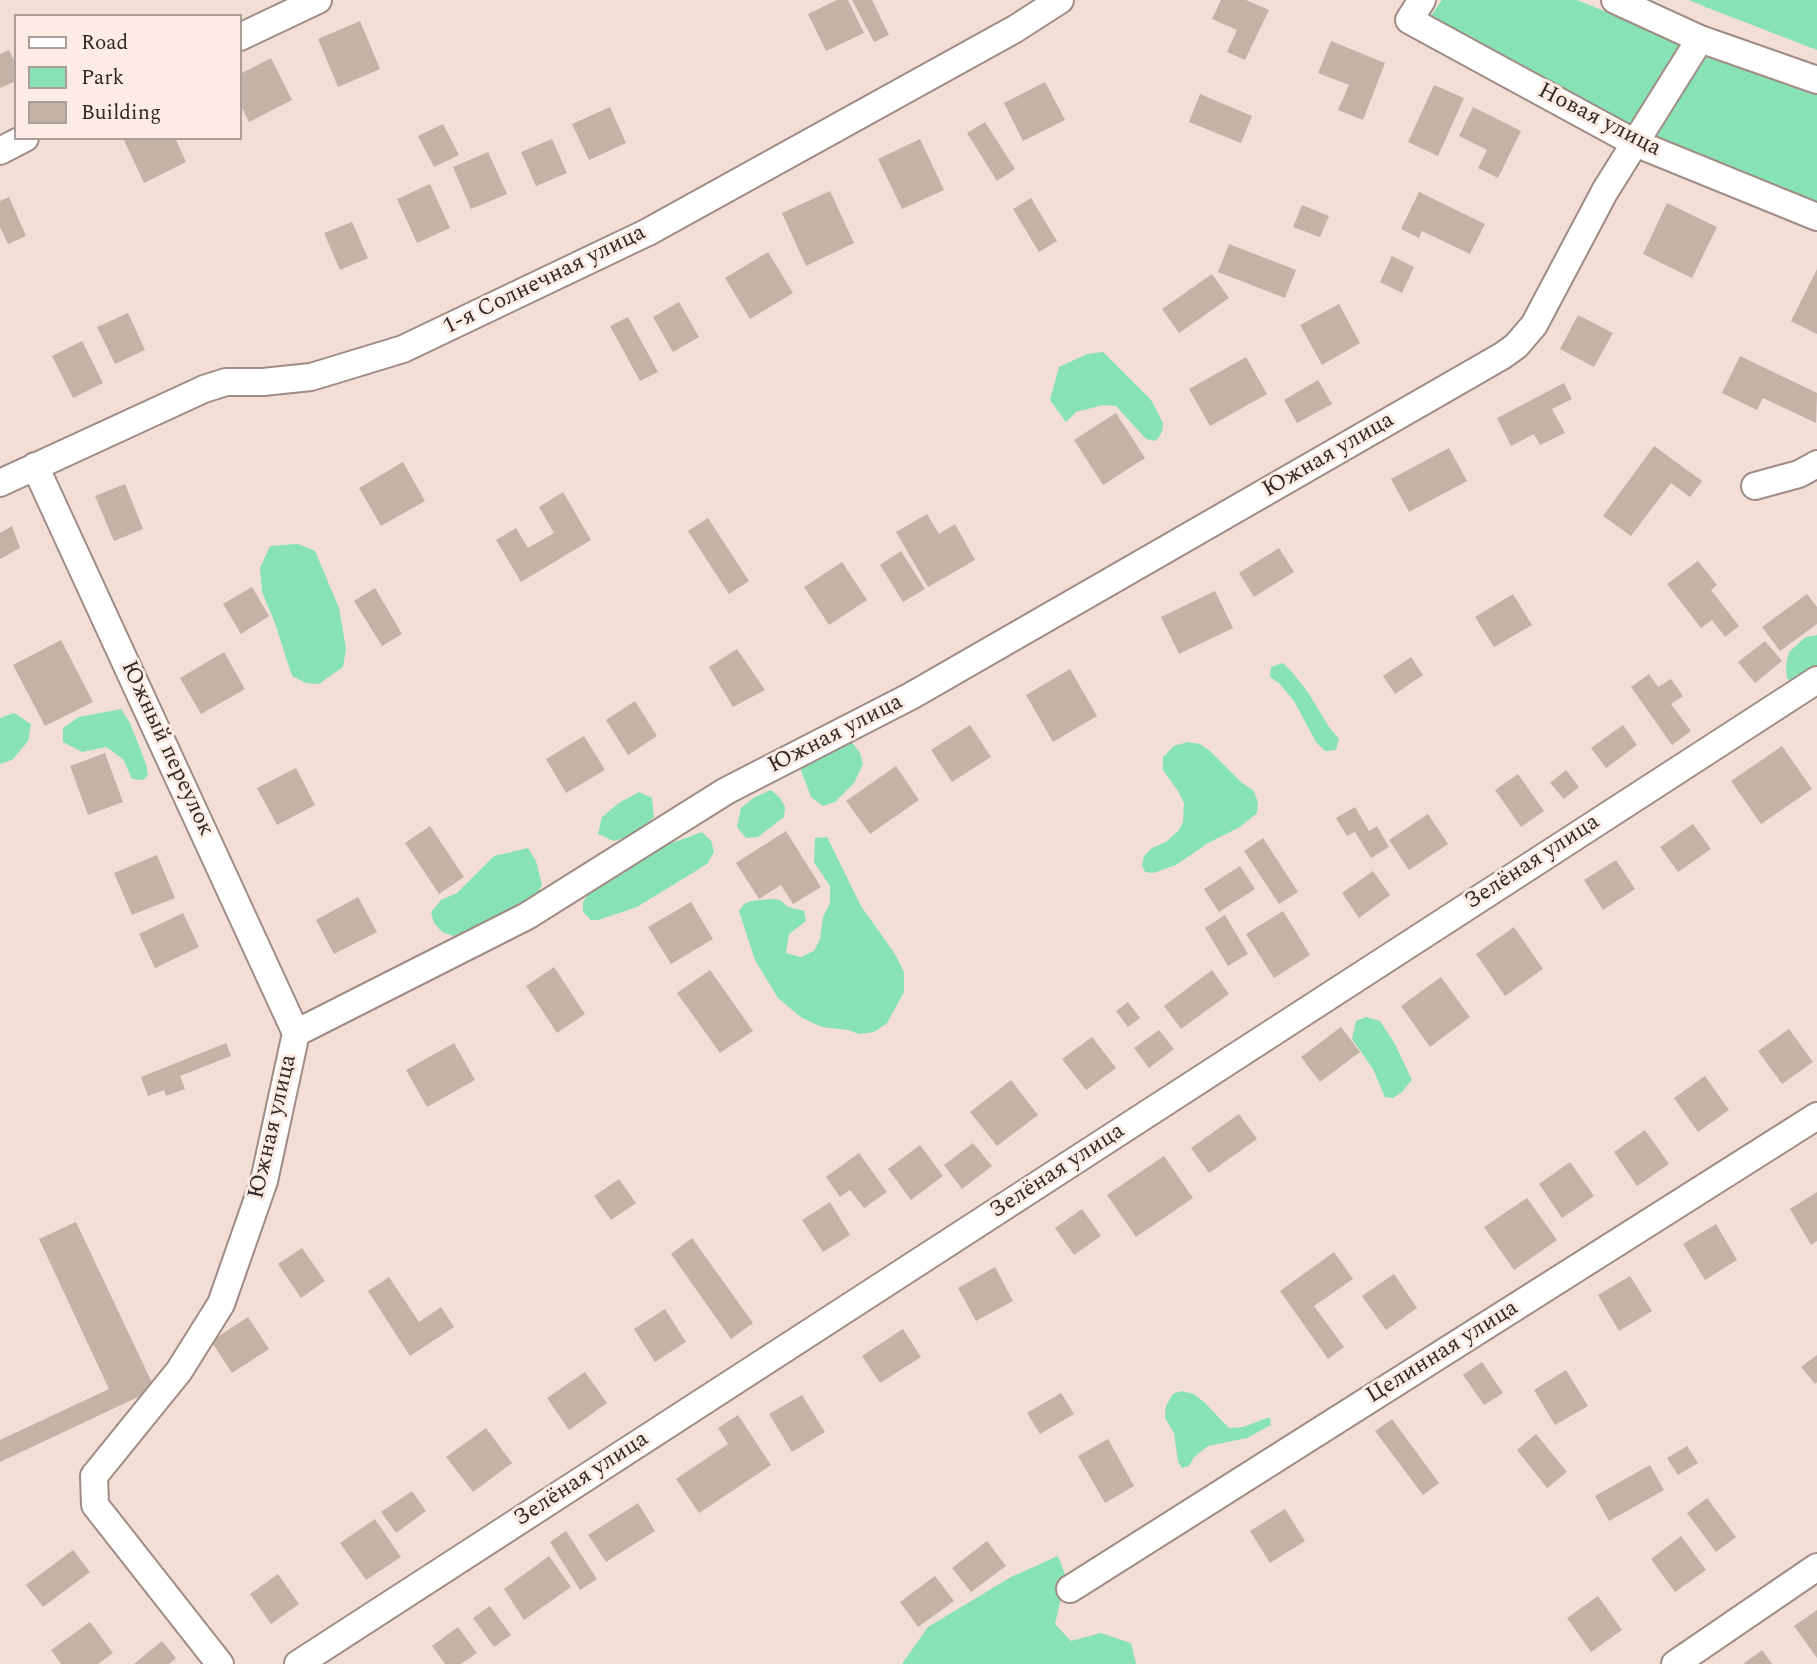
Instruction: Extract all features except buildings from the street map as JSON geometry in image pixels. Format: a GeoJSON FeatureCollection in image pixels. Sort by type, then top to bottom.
{"type":"FeatureCollection","features":[{"type":"Feature","properties":{"kind":"street"},"geometry":{"type":"LineString","coordinates":[[242,36],[318,0]]}},
{"type":"Feature","properties":{"kind":"street","name":"1-я Солнечная улица"},"geometry":{"type":"LineString","coordinates":[[0,483],[213,386],[226,382],[263,382],[311,377],[403,349],[648,232],[1016,29],[1060,0]]}},
{"type":"Feature","properties":{"kind":"street","name":"Новая улица"},"geometry":{"type":"LineString","coordinates":[[1422,0],[1409,20],[1635,142],[1817,217]]}},
{"type":"Feature","properties":{"kind":"street"},"geometry":{"type":"LineString","coordinates":[[1615,0],[1700,39],[1817,80]]}},
{"type":"Feature","properties":{"kind":"street","name":"Южная улица"},"geometry":{"type":"LineString","coordinates":[[220,1664],[96,1505],[94,1476],[179,1371],[221,1304],[264,1181],[296,1033],[527,916],[726,791],[911,696],[1502,356],[1516,346],[1534,325],[1605,191],[1700,39]]}},
{"type":"Feature","properties":{"kind":"street"},"geometry":{"type":"LineString","coordinates":[[0,151],[21,140]]}},
{"type":"Feature","properties":{"kind":"street"},"geometry":{"type":"LineString","coordinates":[[1755,486],[1799,474],[1817,464]]}},
{"type":"Feature","properties":{"kind":"street","name":"Южный переулок"},"geometry":{"type":"LineString","coordinates":[[35,466],[296,1033]]}},
{"type":"Feature","properties":{"kind":"street","name":"Зелёная улица"},"geometry":{"type":"LineString","coordinates":[[298,1664],[1817,680]]}},
{"type":"Feature","properties":{"kind":"street","name":"Целинная улица"},"geometry":{"type":"LineString","coordinates":[[1070,1589],[1817,1116]]}},
{"type":"Feature","properties":{"kind":"street"},"geometry":{"type":"LineString","coordinates":[[1675,1664],[1817,1567]]}},
{"type":"Feature","properties":{"kind":"green space"},"geometry":{"type":"Polygon","coordinates":[[[1442,0],[1577,0],[1686,44],[1628,127],[1427,21],[1442,0]]]}},
{"type":"Feature","properties":{"kind":"green space"},"geometry":{"type":"Polygon","coordinates":[[[1689,0],[1817,0],[1817,50],[1703,6],[1689,0]]]}},
{"type":"Feature","properties":{"kind":"green space"},"geometry":{"type":"Polygon","coordinates":[[[1709,53],[1817,92],[1817,205],[1654,136],[1709,53]]]}},
{"type":"Feature","properties":{"kind":"green space"},"geometry":{"type":"Polygon","coordinates":[[[1103,352],[1151,400],[1163,423],[1162,432],[1156,441],[1146,439],[1116,406],[1103,405],[1076,412],[1066,422],[1050,400],[1059,367],[1087,354],[1103,352]]]}},
{"type":"Feature","properties":{"kind":"green space"},"geometry":{"type":"Polygon","coordinates":[[[298,544],[315,551],[339,608],[346,649],[343,667],[319,684],[306,683],[292,676],[262,592],[260,568],[270,546],[298,544]]]}},
{"type":"Feature","properties":{"kind":"green space"},"geometry":{"type":"Polygon","coordinates":[[[1817,635],[1817,674],[1803,684],[1787,679],[1789,652],[1806,637],[1817,635]]]}},
{"type":"Feature","properties":{"kind":"green space"},"geometry":{"type":"Polygon","coordinates":[[[1283,663],[1307,691],[1339,739],[1336,750],[1325,751],[1316,742],[1294,701],[1279,683],[1270,677],[1271,667],[1283,663]]]}},
{"type":"Feature","properties":{"kind":"green space"},"geometry":{"type":"Polygon","coordinates":[[[121,709],[130,723],[146,764],[148,775],[143,780],[132,779],[123,759],[106,747],[82,752],[63,742],[63,728],[79,717],[121,709]]]}},
{"type":"Feature","properties":{"kind":"green space"},"geometry":{"type":"Polygon","coordinates":[[[14,713],[31,724],[28,741],[12,760],[0,764],[0,718],[14,713]]]}},
{"type":"Feature","properties":{"kind":"green space"},"geometry":{"type":"Polygon","coordinates":[[[851,741],[860,753],[863,764],[854,783],[835,802],[823,806],[811,797],[799,765],[851,741]]]}},
{"type":"Feature","properties":{"kind":"green space"},"geometry":{"type":"Polygon","coordinates":[[[1188,742],[1200,744],[1210,751],[1242,783],[1254,791],[1258,803],[1257,813],[1240,827],[1208,843],[1176,865],[1153,873],[1145,872],[1142,865],[1144,856],[1152,848],[1166,842],[1179,830],[1183,822],[1184,803],[1163,770],[1163,757],[1174,746],[1188,742]]]}},
{"type":"Feature","properties":{"kind":"green space"},"geometry":{"type":"Polygon","coordinates":[[[771,790],[785,807],[784,817],[758,837],[746,838],[737,827],[741,808],[755,797],[771,790]]]}},
{"type":"Feature","properties":{"kind":"green space"},"geometry":{"type":"Polygon","coordinates":[[[639,792],[652,798],[654,817],[631,836],[614,841],[598,834],[602,817],[639,792]]]}},
{"type":"Feature","properties":{"kind":"green space"},"geometry":{"type":"Polygon","coordinates":[[[702,832],[711,841],[714,852],[707,864],[637,907],[598,920],[591,920],[583,912],[583,902],[591,890],[661,847],[702,832]]]}},
{"type":"Feature","properties":{"kind":"green space"},"geometry":{"type":"Polygon","coordinates":[[[827,837],[861,906],[895,954],[904,972],[904,992],[887,1023],[874,1032],[859,1034],[822,1027],[802,1018],[778,998],[755,960],[739,911],[744,904],[751,901],[772,899],[804,911],[806,921],[789,934],[786,953],[801,957],[814,951],[820,939],[823,917],[830,903],[830,886],[814,862],[815,838],[827,837]]]}},
{"type":"Feature","properties":{"kind":"green space"},"geometry":{"type":"Polygon","coordinates":[[[528,848],[536,861],[542,885],[531,904],[453,936],[442,932],[434,923],[431,912],[441,900],[457,893],[494,856],[528,848]]]}},
{"type":"Feature","properties":{"kind":"green space"},"geometry":{"type":"Polygon","coordinates":[[[1366,1017],[1380,1021],[1395,1044],[1412,1080],[1393,1098],[1385,1097],[1373,1069],[1352,1039],[1356,1021],[1366,1017]]]}},
{"type":"Feature","properties":{"kind":"green space"},"geometry":{"type":"Polygon","coordinates":[[[1181,1391],[1194,1394],[1229,1428],[1243,1427],[1267,1418],[1270,1418],[1271,1425],[1247,1438],[1208,1446],[1194,1457],[1189,1466],[1182,1468],[1178,1461],[1174,1433],[1165,1418],[1166,1406],[1173,1394],[1181,1391]]]}},
{"type":"Feature","properties":{"kind":"green space"},"geometry":{"type":"Polygon","coordinates":[[[1058,1556],[1066,1577],[1055,1624],[1071,1641],[1101,1633],[1131,1643],[1136,1664],[902,1664],[928,1627],[1011,1577],[1058,1556]]]}}]}
